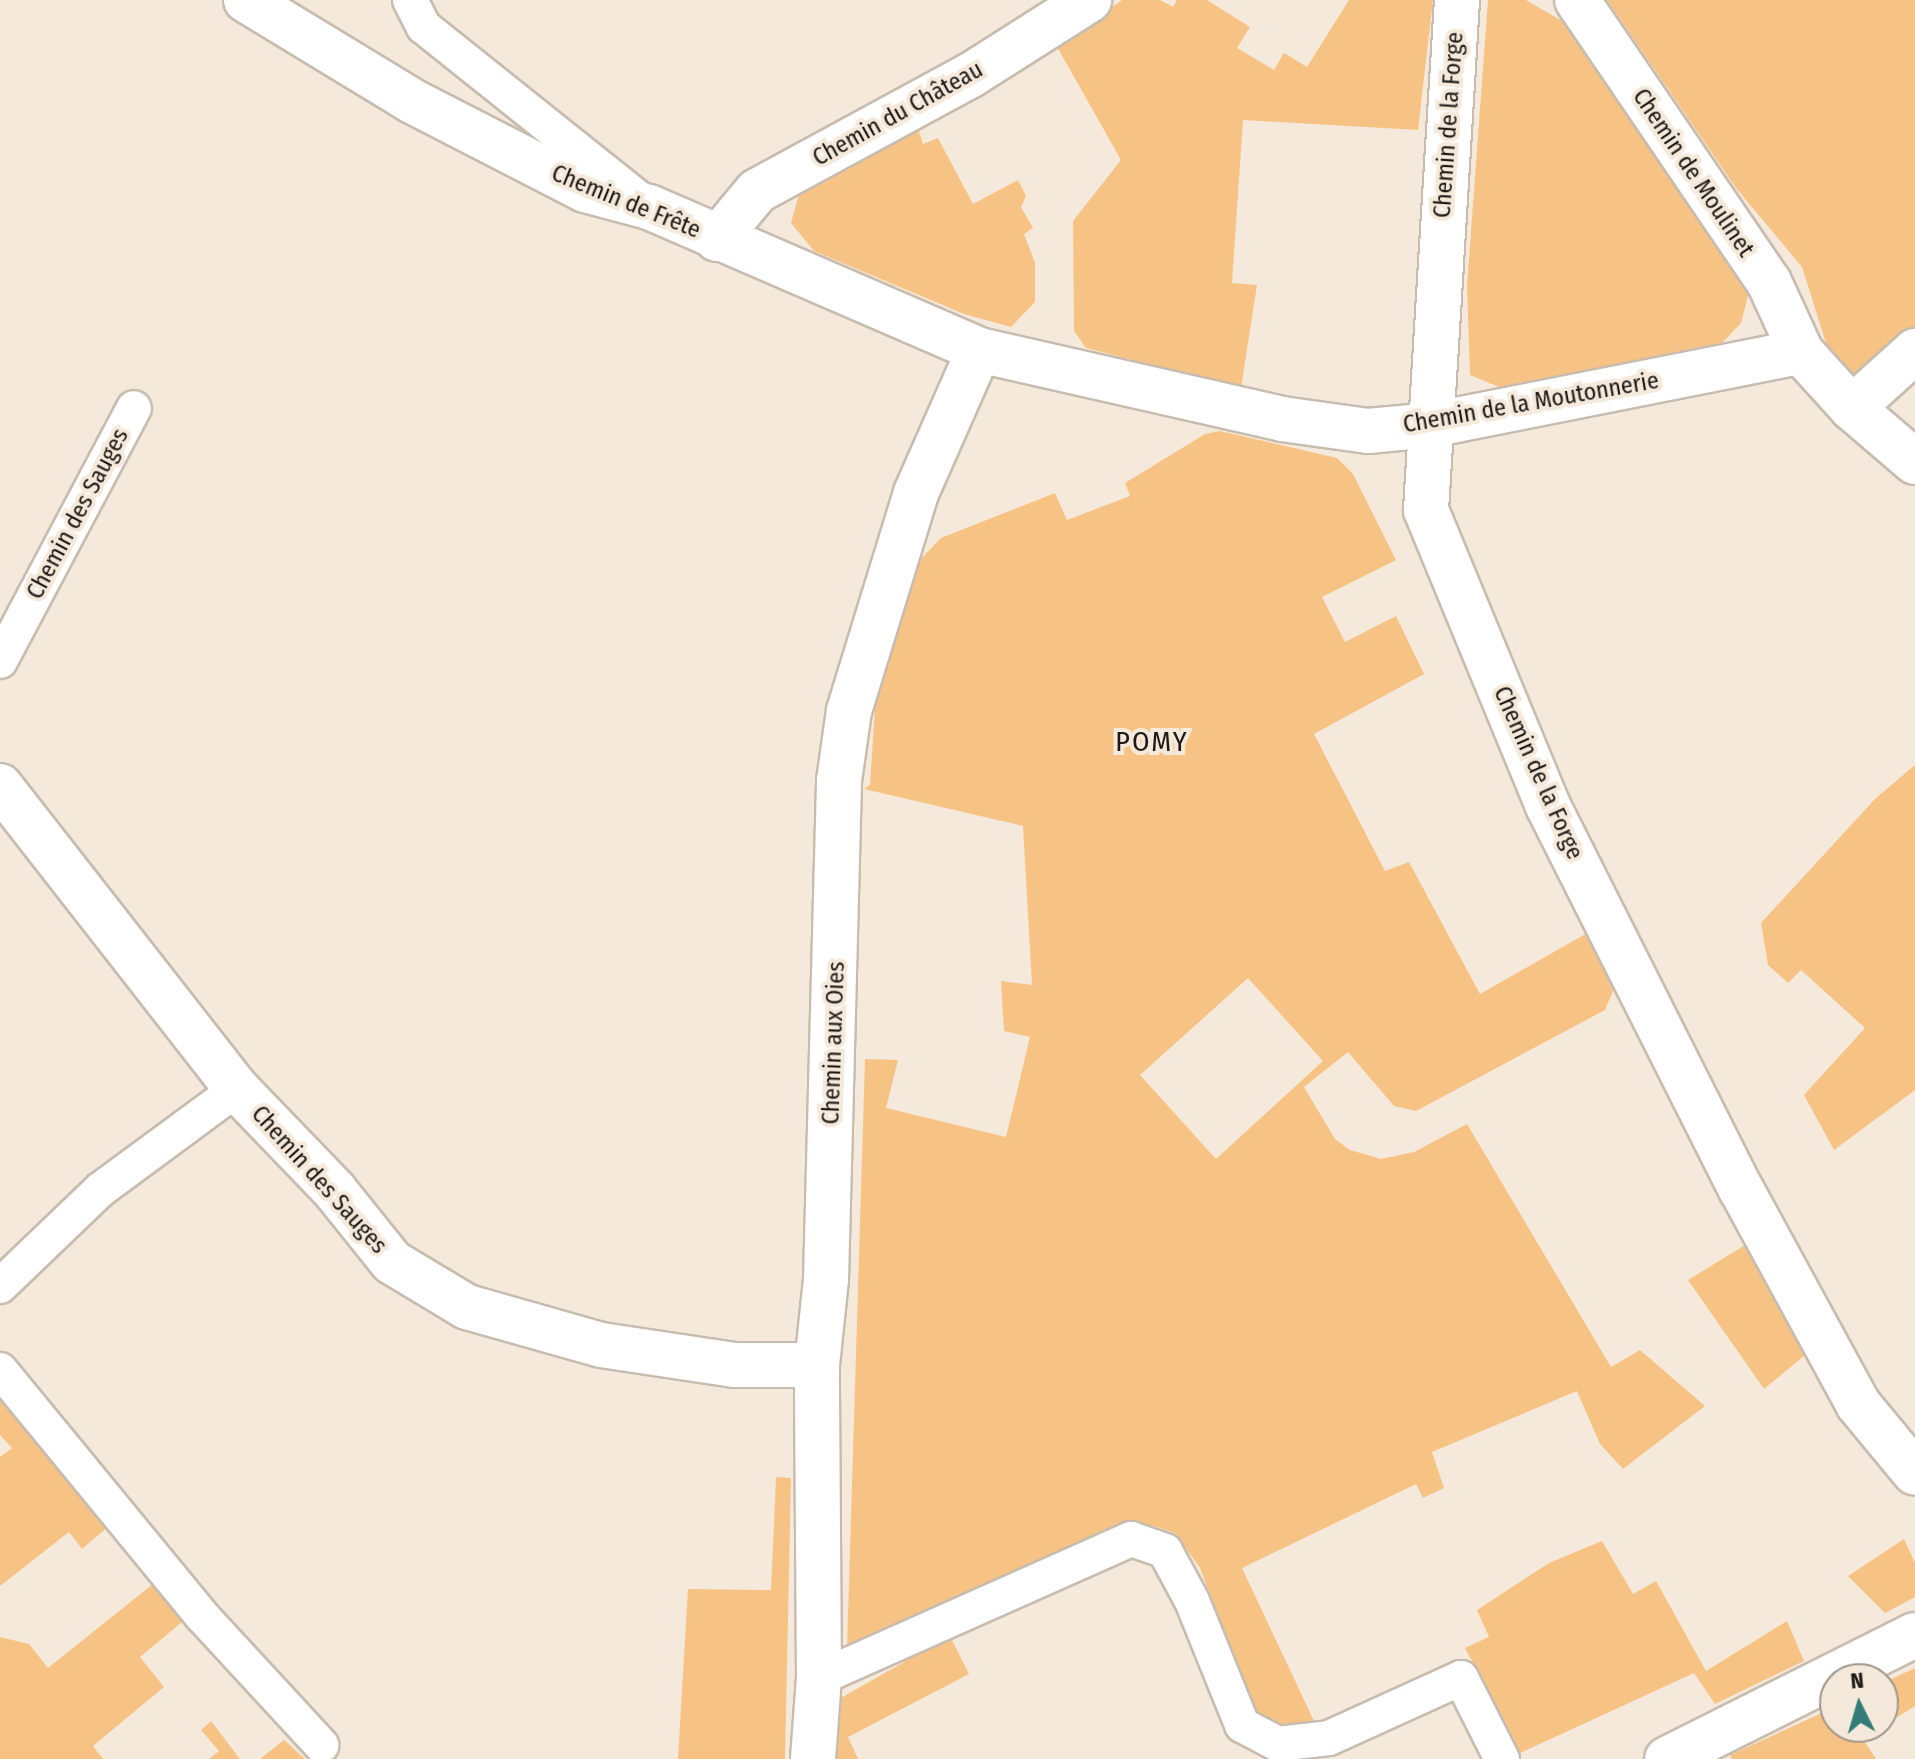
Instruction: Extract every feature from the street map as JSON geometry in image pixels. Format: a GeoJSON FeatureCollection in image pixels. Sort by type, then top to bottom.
{"type":"FeatureCollection","features":[{"type":"Feature","properties":{"kind":"street","name":"Chemin de Frête"},"geometry":{"type":"LineString","coordinates":[[246,0],[412,101],[585,190],[649,207],[979,350]]}},
{"type":"Feature","properties":{"kind":"street","name":"Chemin du Château"},"geometry":{"type":"LineString","coordinates":[[717,239],[757,191],[971,75],[1089,0]]}},
{"type":"Feature","properties":{"kind":"street","name":"Chemin de la Forge"},"geometry":{"type":"LineString","coordinates":[[1457,0],[1426,510],[1548,806],[1741,1189],[1858,1404],[1915,1473]]}},
{"type":"Feature","properties":{"kind":"street","name":"Chemin de Moulinet"},"geometry":{"type":"LineString","coordinates":[[1577,0],[1769,282],[1801,352],[1852,408],[1915,462]]}},
{"type":"Feature","properties":{"kind":"street","name":"Chemin de la Moutonnerie"},"geometry":{"type":"LineString","coordinates":[[979,350],[1282,419],[1368,431],[1431,425],[1801,352]]}},
{"type":"Feature","properties":{"kind":"street","name":"Chemin aux Oies"},"geometry":{"type":"LineString","coordinates":[[813,1759],[819,1678],[817,1365],[827,1263],[839,781],[849,711],[916,493],[979,350]]}},
{"type":"Feature","properties":{"kind":"street"},"geometry":{"type":"LineString","coordinates":[[1852,408],[1915,351]]}},
{"type":"Feature","properties":{"kind":"street","name":"Chemin des Sauges"},"geometry":{"type":"LineString","coordinates":[[0,786],[237,1089],[335,1191],[392,1262],[467,1307],[601,1345],[735,1365],[817,1365]]}},
{"type":"Feature","properties":{"kind":"street"},"geometry":{"type":"LineString","coordinates":[[1667,1759],[1915,1635]]}},
{"type":"Feature","properties":{"kind":"lane"},"geometry":{"type":"LineString","coordinates":[[410,0],[424,27],[649,207]]}},
{"type":"Feature","properties":{"kind":"lane","name":"Chemin des Sauges"},"geometry":{"type":"LineString","coordinates":[[0,661],[134,408]]}},
{"type":"Feature","properties":{"kind":"lane","name":"Chemin des Sauges"},"geometry":{"type":"LineString","coordinates":[[0,1286],[100,1190],[237,1089]]}},
{"type":"Feature","properties":{"kind":"lane"},"geometry":{"type":"LineString","coordinates":[[0,1370],[202,1616],[321,1745]]}},
{"type":"Feature","properties":{"kind":"lane"},"geometry":{"type":"LineString","coordinates":[[819,1678],[1131,1539],[1165,1551],[1192,1601],[1242,1725],[1278,1744],[1329,1738],[1461,1678],[1502,1759]]}},
{"type":"Feature","properties":{"kind":"shaded area"},"geometry":{"type":"Polygon","coordinates":[[[1122,0],[1160,0],[1173,7],[1177,0],[1207,0],[1250,27],[1237,48],[1274,70],[1284,53],[1307,67],[1349,0],[1433,0],[1418,130],[1243,120],[1232,283],[1257,285],[1241,388],[1086,348],[1074,331],[1073,221],[1121,160],[1056,45],[1122,0]]]}},
{"type":"Feature","properties":{"kind":"shaded area"},"geometry":{"type":"Polygon","coordinates":[[[1488,0],[1526,0],[1562,21],[1749,292],[1741,323],[1721,344],[1499,387],[1470,375],[1467,286],[1488,0]]]}},
{"type":"Feature","properties":{"kind":"shaded area"},"geometry":{"type":"Polygon","coordinates":[[[1607,0],[1915,0],[1915,348],[1870,395],[1826,343],[1802,267],[1736,188],[1607,0]]]}},
{"type":"Feature","properties":{"kind":"shaded area"},"geometry":{"type":"Polygon","coordinates":[[[917,126],[923,144],[938,138],[973,204],[1018,180],[1026,196],[1021,207],[1033,228],[1024,234],[1035,263],[1035,302],[1011,327],[964,314],[814,251],[791,223],[799,194],[917,126]]]}},
{"type":"Feature","properties":{"kind":"shaded area"},"geometry":{"type":"Polygon","coordinates":[[[1220,431],[1337,458],[1353,474],[1396,560],[1322,597],[1345,642],[1396,616],[1424,674],[1314,734],[1385,871],[1409,862],[1480,994],[1589,932],[1616,984],[1605,1010],[1416,1111],[1394,1106],[1348,1052],[1304,1087],[1335,1139],[1350,1150],[1381,1159],[1414,1152],[1467,1124],[1611,1367],[1640,1350],[1705,1406],[1623,1469],[1600,1444],[1577,1391],[1432,1452],[1444,1488],[1423,1498],[1416,1484],[1242,1568],[1314,1721],[1281,1738],[1256,1718],[1200,1568],[1175,1533],[1151,1525],[1125,1527],[847,1648],[865,1059],[898,1060],[886,1108],[1006,1137],[1030,1037],[1004,1031],[1001,981],[1032,985],[1023,826],[864,789],[870,785],[875,707],[916,564],[941,538],[1055,493],[1067,520],[1130,496],[1125,483],[1205,434],[1220,431]],[[1248,978],[1140,1075],[1216,1159],[1323,1061],[1248,978]]]}},
{"type":"Feature","properties":{"kind":"shaded area"},"geometry":{"type":"Polygon","coordinates":[[[1915,765],[1915,1090],[1834,1150],[1804,1095],[1865,1028],[1801,970],[1788,983],[1768,965],[1761,923],[1875,799],[1915,765]]]}},
{"type":"Feature","properties":{"kind":"shaded area"},"geometry":{"type":"Polygon","coordinates":[[[1760,1236],[1817,1345],[1764,1389],[1688,1280],[1760,1236]]]}},
{"type":"Feature","properties":{"kind":"shaded area"},"geometry":{"type":"Polygon","coordinates":[[[0,1386],[109,1526],[82,1549],[69,1532],[0,1586],[0,1457],[12,1448],[0,1435],[0,1386]]]}},
{"type":"Feature","properties":{"kind":"shaded area"},"geometry":{"type":"Polygon","coordinates":[[[776,1477],[791,1478],[785,1759],[678,1759],[688,1589],[771,1590],[776,1477]]]}},
{"type":"Feature","properties":{"kind":"shaded area"},"geometry":{"type":"Polygon","coordinates":[[[1904,1539],[1915,1563],[1915,1597],[1885,1613],[1848,1576],[1904,1539]]]}},
{"type":"Feature","properties":{"kind":"shaded area"},"geometry":{"type":"Polygon","coordinates":[[[1602,1541],[1633,1594],[1656,1581],[1706,1671],[1787,1621],[1804,1661],[1715,1704],[1694,1673],[1520,1753],[1465,1648],[1489,1637],[1477,1610],[1549,1563],[1602,1541]]]}},
{"type":"Feature","properties":{"kind":"shaded area"},"geometry":{"type":"Polygon","coordinates":[[[153,1584],[182,1622],[140,1657],[164,1687],[93,1746],[103,1759],[0,1759],[0,1637],[29,1644],[48,1668],[153,1584]]]}},
{"type":"Feature","properties":{"kind":"shaded area"},"geometry":{"type":"Polygon","coordinates":[[[950,1636],[969,1674],[848,1737],[858,1759],[835,1759],[839,1699],[950,1636]]]}},
{"type":"Feature","properties":{"kind":"shaded area"},"geometry":{"type":"Polygon","coordinates":[[[1915,1668],[1915,1706],[1899,1716],[1899,1676],[1915,1668]]]}},
{"type":"Feature","properties":{"kind":"shaded area"},"geometry":{"type":"Polygon","coordinates":[[[1819,1714],[1819,1743],[1866,1743],[1876,1759],[1732,1759],[1730,1755],[1819,1714]]]}},
{"type":"Feature","properties":{"kind":"shaded area"},"geometry":{"type":"Polygon","coordinates":[[[211,1721],[240,1759],[209,1759],[219,1751],[201,1730],[211,1721]]]}},
{"type":"Feature","properties":{"kind":"shaded area"},"geometry":{"type":"Polygon","coordinates":[[[284,1740],[305,1759],[260,1759],[284,1740]]]}},
{"type":"Feature","properties":{"kind":"district","name":"POMY"},"geometry":{"type":"Point","coordinates":[1152,742]}}]}
